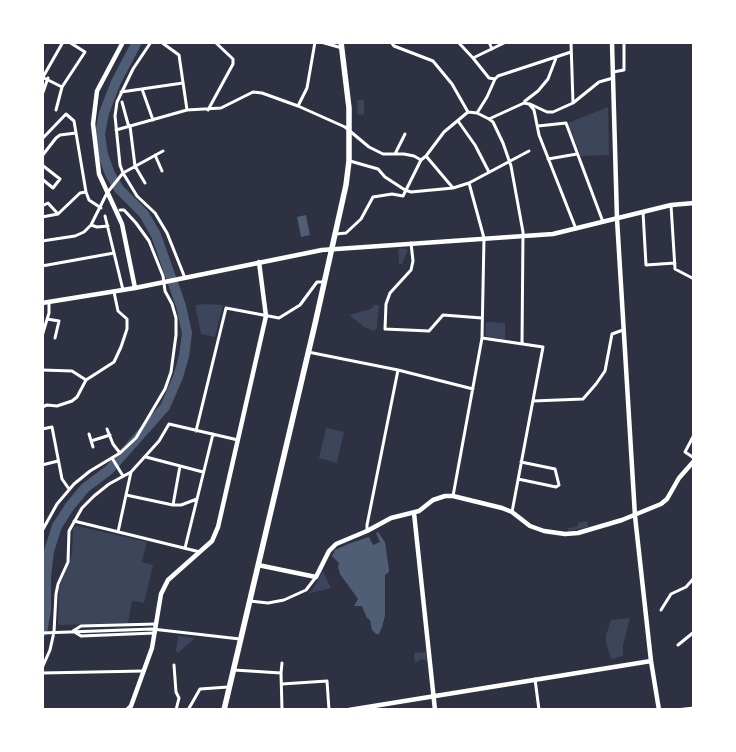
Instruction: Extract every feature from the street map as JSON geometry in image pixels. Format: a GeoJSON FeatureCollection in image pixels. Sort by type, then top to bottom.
{"type":"FeatureCollection","features":[{"type":"Feature","properties":{"kind":"main road"},"geometry":{"type":"LineString","coordinates":[[224,710],[346,186],[350,132],[342,45]]}},
{"type":"Feature","properties":{"kind":"street"},"geometry":{"type":"LineString","coordinates":[[62,87],[43,77],[63,42]]}},
{"type":"Feature","properties":{"kind":"street"},"geometry":{"type":"LineString","coordinates":[[56,110],[62,87],[85,52],[68,42]]}},
{"type":"Feature","properties":{"kind":"street"},"geometry":{"type":"LineString","coordinates":[[123,42],[97,91],[93,110],[93,124],[99,174],[122,224],[135,288]]}},
{"type":"Feature","properties":{"kind":"street"},"geometry":{"type":"LineString","coordinates":[[151,42],[121,92],[115,116],[120,165],[122,174],[137,196],[155,213],[167,233],[184,278]]}},
{"type":"Feature","properties":{"kind":"street"},"geometry":{"type":"LineString","coordinates":[[161,42],[179,55],[187,110]]}},
{"type":"Feature","properties":{"kind":"street"},"geometry":{"type":"LineString","coordinates":[[208,110],[233,64],[233,59],[215,42]]}},
{"type":"Feature","properties":{"kind":"street"},"geometry":{"type":"LineString","coordinates":[[298,106],[307,88],[315,42]]}},
{"type":"Feature","properties":{"kind":"street"},"geometry":{"type":"LineString","coordinates":[[321,42],[342,45]]}},
{"type":"Feature","properties":{"kind":"street"},"geometry":{"type":"LineString","coordinates":[[391,42],[394,46],[433,61],[452,84],[468,112]]}},
{"type":"Feature","properties":{"kind":"street"},"geometry":{"type":"LineString","coordinates":[[458,42],[489,78],[495,79]]}},
{"type":"Feature","properties":{"kind":"street"},"geometry":{"type":"LineString","coordinates":[[489,42],[492,49]]}},
{"type":"Feature","properties":{"kind":"street"},"geometry":{"type":"LineString","coordinates":[[473,58],[506,42]]}},
{"type":"Feature","properties":{"kind":"street"},"geometry":{"type":"LineString","coordinates":[[571,42],[573,103]]}},
{"type":"Feature","properties":{"kind":"street"},"geometry":{"type":"LineString","coordinates":[[612,42],[617,219],[635,516],[651,661],[659,710]]}},
{"type":"Feature","properties":{"kind":"street"},"geometry":{"type":"LineString","coordinates":[[524,103],[547,112],[553,112],[573,103],[600,82],[624,70],[624,42]]}},
{"type":"Feature","properties":{"kind":"street"},"geometry":{"type":"LineString","coordinates":[[477,113],[498,76],[571,52]]}},
{"type":"Feature","properties":{"kind":"street"},"geometry":{"type":"LineString","coordinates":[[489,119],[524,103],[524,101],[538,91],[548,79],[556,57]]}},
{"type":"Feature","properties":{"kind":"street"},"geometry":{"type":"LineString","coordinates":[[42,95],[48,78]]}},
{"type":"Feature","properties":{"kind":"street"},"geometry":{"type":"LineString","coordinates":[[121,92],[183,83]]}},
{"type":"Feature","properties":{"kind":"street"},"geometry":{"type":"LineString","coordinates":[[142,89],[153,120]]}},
{"type":"Feature","properties":{"kind":"street"},"geometry":{"type":"LineString","coordinates":[[116,130],[187,110],[221,108],[253,92],[262,93],[298,106],[345,127],[369,148],[383,154],[404,154],[414,156],[420,160]]}},
{"type":"Feature","properties":{"kind":"street"},"geometry":{"type":"LineString","coordinates":[[122,102],[130,126],[135,166],[145,183]]}},
{"type":"Feature","properties":{"kind":"street"},"geometry":{"type":"LineString","coordinates":[[529,104],[534,110],[539,135],[576,230]]}},
{"type":"Feature","properties":{"kind":"street"},"geometry":{"type":"LineString","coordinates":[[335,234],[346,234],[365,214],[373,197],[392,194],[401,196],[405,194],[420,160],[426,156],[444,132],[468,112],[477,113],[489,119],[493,122],[503,143],[508,162],[511,166],[523,232],[522,344]]}},
{"type":"Feature","properties":{"kind":"street"},"geometry":{"type":"LineString","coordinates":[[42,139],[66,114],[74,121],[86,192],[89,200],[101,208]]}},
{"type":"Feature","properties":{"kind":"street"},"geometry":{"type":"LineString","coordinates":[[458,121],[475,145],[489,172]]}},
{"type":"Feature","properties":{"kind":"street"},"geometry":{"type":"LineString","coordinates":[[538,126],[566,123],[603,222]]}},
{"type":"Feature","properties":{"kind":"street"},"geometry":{"type":"LineString","coordinates":[[42,156],[60,135],[76,133]]}},
{"type":"Feature","properties":{"kind":"street"},"geometry":{"type":"LineString","coordinates":[[395,154],[405,134]]}},
{"type":"Feature","properties":{"kind":"street"},"geometry":{"type":"LineString","coordinates":[[42,241],[75,236],[84,232],[91,225],[108,192],[122,174],[163,151]]}},
{"type":"Feature","properties":{"kind":"street"},"geometry":{"type":"LineString","coordinates":[[349,160],[378,169],[385,177],[411,192],[453,188],[469,183],[529,151]]}},
{"type":"Feature","properties":{"kind":"street"},"geometry":{"type":"LineString","coordinates":[[548,159],[577,154]]}},
{"type":"Feature","properties":{"kind":"street"},"geometry":{"type":"LineString","coordinates":[[155,156],[162,171]]}},
{"type":"Feature","properties":{"kind":"street"},"geometry":{"type":"LineString","coordinates":[[426,156],[453,188]]}},
{"type":"Feature","properties":{"kind":"street"},"geometry":{"type":"LineString","coordinates":[[42,165],[60,179],[53,188],[42,179]]}},
{"type":"Feature","properties":{"kind":"street"},"geometry":{"type":"LineString","coordinates":[[453,496],[482,338],[484,238],[469,183]]}},
{"type":"Feature","properties":{"kind":"street"},"geometry":{"type":"LineString","coordinates":[[42,218],[58,214],[80,193],[86,192]]}},
{"type":"Feature","properties":{"kind":"street"},"geometry":{"type":"LineString","coordinates":[[42,206],[48,203],[58,214]]}},
{"type":"Feature","properties":{"kind":"street"},"geometry":{"type":"LineString","coordinates":[[42,303],[114,292],[332,248],[553,234],[576,230],[671,205],[694,203]]}},
{"type":"Feature","properties":{"kind":"street"},"geometry":{"type":"LineString","coordinates":[[671,205],[675,268],[694,279]]}},
{"type":"Feature","properties":{"kind":"street"},"geometry":{"type":"LineString","coordinates":[[42,531],[44,524],[69,489],[90,471],[120,453],[136,438],[165,389],[171,372],[176,335],[176,318],[158,261],[149,241],[124,210],[120,210]]}},
{"type":"Feature","properties":{"kind":"street"},"geometry":{"type":"LineString","coordinates":[[643,212],[646,266],[675,263]]}},
{"type":"Feature","properties":{"kind":"street"},"geometry":{"type":"LineString","coordinates":[[105,216],[123,290]]}},
{"type":"Feature","properties":{"kind":"street"},"geometry":{"type":"LineString","coordinates":[[91,225],[97,227],[108,226]]}},
{"type":"Feature","properties":{"kind":"street"},"geometry":{"type":"LineString","coordinates":[[411,243],[413,261],[411,270],[390,293],[386,304],[385,329],[428,331],[443,315],[482,318]]}},
{"type":"Feature","properties":{"kind":"street"},"geometry":{"type":"LineString","coordinates":[[42,266],[114,253]]}},
{"type":"Feature","properties":{"kind":"street"},"geometry":{"type":"LineString","coordinates":[[128,710],[152,648],[161,594],[168,580],[212,541],[218,527],[266,316],[259,262]]}},
{"type":"Feature","properties":{"kind":"street"},"geometry":{"type":"LineString","coordinates":[[196,430],[226,308],[279,318],[300,305],[317,282],[324,282]]}},
{"type":"Feature","properties":{"kind":"street"},"geometry":{"type":"LineString","coordinates":[[42,407],[47,405],[57,406],[72,401],[77,397],[86,380],[114,362],[127,329],[127,319],[118,311],[114,292]]}},
{"type":"Feature","properties":{"kind":"street"},"geometry":{"type":"LineString","coordinates":[[42,336],[48,319],[49,302]]}},
{"type":"Feature","properties":{"kind":"street"},"geometry":{"type":"LineString","coordinates":[[48,319],[59,321],[55,338]]}},
{"type":"Feature","properties":{"kind":"street"},"geometry":{"type":"LineString","coordinates":[[533,401],[583,399],[605,371],[612,334],[623,330]]}},
{"type":"Feature","properties":{"kind":"street"},"geometry":{"type":"LineString","coordinates":[[482,338],[543,347],[512,512]]}},
{"type":"Feature","properties":{"kind":"street"},"geometry":{"type":"LineString","coordinates":[[308,352],[398,370],[472,388]]}},
{"type":"Feature","properties":{"kind":"street"},"geometry":{"type":"LineString","coordinates":[[42,370],[72,371],[86,380]]}},
{"type":"Feature","properties":{"kind":"street"},"geometry":{"type":"LineString","coordinates":[[367,532],[366,525],[398,370]]}},
{"type":"Feature","properties":{"kind":"street"},"geometry":{"type":"LineString","coordinates":[[42,668],[50,650],[58,584],[68,562],[69,531],[74,521],[94,496],[131,472],[146,457],[169,424],[238,440]]}},
{"type":"Feature","properties":{"kind":"street"},"geometry":{"type":"LineString","coordinates":[[42,429],[52,428],[62,479],[69,489]]}},
{"type":"Feature","properties":{"kind":"street"},"geometry":{"type":"LineString","coordinates":[[108,429],[113,444],[120,453]]}},
{"type":"Feature","properties":{"kind":"street"},"geometry":{"type":"LineString","coordinates":[[89,434],[93,447]]}},
{"type":"Feature","properties":{"kind":"street"},"geometry":{"type":"LineString","coordinates":[[185,548],[213,434]]}},
{"type":"Feature","properties":{"kind":"street"},"geometry":{"type":"LineString","coordinates":[[91,441],[110,435]]}},
{"type":"Feature","properties":{"kind":"street"},"geometry":{"type":"LineString","coordinates":[[249,601],[268,603],[284,600],[306,590],[316,577],[333,546],[367,532],[391,518],[414,513],[437,498],[453,496],[512,512],[534,528],[565,534],[578,533],[635,516],[667,500],[679,478],[694,459],[685,452],[694,435]]}},
{"type":"Feature","properties":{"kind":"street"},"geometry":{"type":"LineString","coordinates":[[146,457],[204,472]]}},
{"type":"Feature","properties":{"kind":"street"},"geometry":{"type":"LineString","coordinates":[[112,458],[123,476]]}},
{"type":"Feature","properties":{"kind":"street"},"geometry":{"type":"LineString","coordinates":[[42,465],[58,461]]}},
{"type":"Feature","properties":{"kind":"street"},"geometry":{"type":"LineString","coordinates":[[518,479],[556,487],[559,484],[554,469],[521,462]]}},
{"type":"Feature","properties":{"kind":"street"},"geometry":{"type":"LineString","coordinates":[[173,505],[180,466]]}},
{"type":"Feature","properties":{"kind":"street"},"geometry":{"type":"LineString","coordinates":[[118,532],[131,472]]}},
{"type":"Feature","properties":{"kind":"street"},"geometry":{"type":"LineString","coordinates":[[126,496],[173,505],[181,505],[197,499]]}},
{"type":"Feature","properties":{"kind":"street"},"geometry":{"type":"LineString","coordinates":[[414,513],[435,710]]}},
{"type":"Feature","properties":{"kind":"street"},"geometry":{"type":"LineString","coordinates":[[74,521],[201,552]]}},
{"type":"Feature","properties":{"kind":"street"},"geometry":{"type":"LineString","coordinates":[[258,565],[316,577]]}},
{"type":"Feature","properties":{"kind":"street"},"geometry":{"type":"LineString","coordinates":[[661,610],[671,594],[686,587],[694,578]]}},
{"type":"Feature","properties":{"kind":"street"},"geometry":{"type":"LineString","coordinates":[[73,631],[81,626],[156,624]]}},
{"type":"Feature","properties":{"kind":"street"},"geometry":{"type":"LineString","coordinates":[[42,632],[152,629],[240,639]]}},
{"type":"Feature","properties":{"kind":"street"},"geometry":{"type":"LineString","coordinates":[[73,631],[81,636],[154,633]]}},
{"type":"Feature","properties":{"kind":"street"},"geometry":{"type":"LineString","coordinates":[[678,645],[694,632]]}},
{"type":"Feature","properties":{"kind":"street"},"geometry":{"type":"LineString","coordinates":[[349,710],[651,661]]}},
{"type":"Feature","properties":{"kind":"street"},"geometry":{"type":"LineString","coordinates":[[282,663],[282,710]]}},
{"type":"Feature","properties":{"kind":"street"},"geometry":{"type":"LineString","coordinates":[[174,665],[178,698],[176,710]]}},
{"type":"Feature","properties":{"kind":"street"},"geometry":{"type":"LineString","coordinates":[[233,670],[281,673]]}},
{"type":"Feature","properties":{"kind":"street"},"geometry":{"type":"LineString","coordinates":[[42,673],[144,671]]}},
{"type":"Feature","properties":{"kind":"street"},"geometry":{"type":"LineString","coordinates":[[535,679],[539,710]]}},
{"type":"Feature","properties":{"kind":"street"},"geometry":{"type":"LineString","coordinates":[[282,684],[327,681],[329,710]]}},
{"type":"Feature","properties":{"kind":"street"},"geometry":{"type":"LineString","coordinates":[[188,710],[200,689],[229,687]]}},
{"type":"Feature","properties":{"kind":"street"},"geometry":{"type":"LineString","coordinates":[[676,710],[694,708]]}},
{"type":"Feature","properties":{"kind":"shaded area"},"geometry":{"type":"Polygon","coordinates":[[[357,100],[364,100],[364,114],[358,115],[357,100]]]}},
{"type":"Feature","properties":{"kind":"shaded area"},"geometry":{"type":"Polygon","coordinates":[[[608,107],[609,155],[581,156],[568,123],[608,107]]]}},
{"type":"Feature","properties":{"kind":"shaded area"},"geometry":{"type":"Polygon","coordinates":[[[306,215],[310,235],[301,237],[297,217],[306,215]]]}},
{"type":"Feature","properties":{"kind":"shaded area"},"geometry":{"type":"Polygon","coordinates":[[[398,249],[408,250],[402,264],[399,264],[398,249]]]}},
{"type":"Feature","properties":{"kind":"shaded area"},"geometry":{"type":"Polygon","coordinates":[[[195,305],[223,305],[215,337],[201,334],[195,305]]]}},
{"type":"Feature","properties":{"kind":"shaded area"},"geometry":{"type":"Polygon","coordinates":[[[374,305],[379,305],[377,328],[374,331],[364,327],[349,315],[371,309],[374,305]]]}},
{"type":"Feature","properties":{"kind":"shaded area"},"geometry":{"type":"Polygon","coordinates":[[[486,322],[505,323],[505,340],[488,337],[485,334],[486,322]]]}},
{"type":"Feature","properties":{"kind":"shaded area"},"geometry":{"type":"Polygon","coordinates":[[[326,428],[344,432],[337,463],[319,458],[326,428]]]}},
{"type":"Feature","properties":{"kind":"shaded area"},"geometry":{"type":"Polygon","coordinates":[[[587,521],[588,527],[568,531],[568,528],[577,527],[578,523],[587,521]]]}},
{"type":"Feature","properties":{"kind":"shaded area"},"geometry":{"type":"Polygon","coordinates":[[[77,526],[147,542],[142,562],[153,565],[144,603],[132,601],[128,623],[58,624],[59,588],[72,555],[73,528],[77,526]]]}},
{"type":"Feature","properties":{"kind":"shaded area"},"geometry":{"type":"Polygon","coordinates":[[[378,532],[385,542],[389,572],[385,575],[385,616],[379,634],[376,634],[372,630],[370,620],[367,618],[362,606],[354,606],[358,599],[340,574],[339,563],[332,556],[335,550],[369,537],[373,545],[380,542],[376,533],[378,532]]]}},
{"type":"Feature","properties":{"kind":"shaded area"},"geometry":{"type":"Polygon","coordinates":[[[323,571],[331,588],[307,594],[312,590],[323,571]]]}},
{"type":"Feature","properties":{"kind":"shaded area"},"geometry":{"type":"Polygon","coordinates":[[[630,618],[623,645],[623,656],[611,659],[606,635],[611,620],[630,618]]]}},
{"type":"Feature","properties":{"kind":"shaded area"},"geometry":{"type":"Polygon","coordinates":[[[178,636],[195,638],[178,653],[176,651],[178,636]]]}},
{"type":"Feature","properties":{"kind":"shaded area"},"geometry":{"type":"Polygon","coordinates":[[[426,652],[427,661],[422,659],[415,663],[414,653],[426,652]]]}},
{"type":"Feature","properties":{"kind":"waterway"},"geometry":{"type":"LineString","coordinates":[[42,632],[46,610],[46,578],[49,551],[57,526],[85,488],[109,470],[165,407],[178,377],[184,356],[187,333],[181,306],[156,235],[144,214],[119,189],[110,174],[103,155],[100,134],[104,113],[116,82],[137,42]]}}]}
